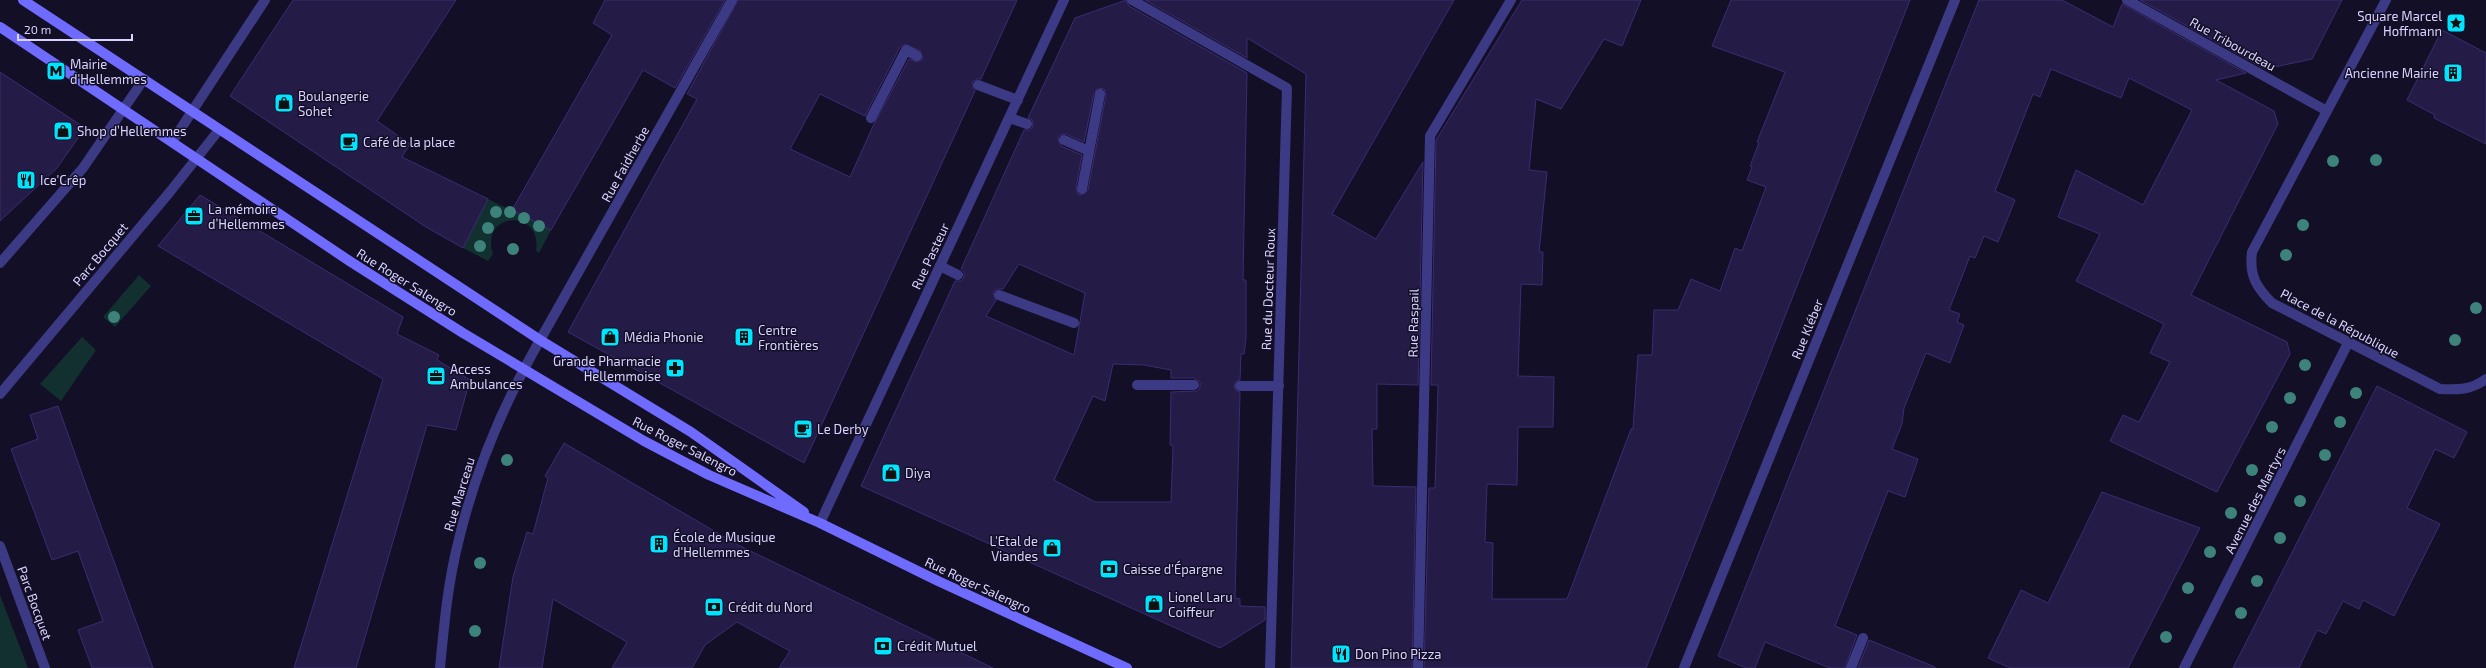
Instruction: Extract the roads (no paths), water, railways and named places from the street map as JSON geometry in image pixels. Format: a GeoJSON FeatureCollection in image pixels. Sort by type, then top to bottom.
{"type":"FeatureCollection","features":[{"type":"Feature","properties":{"kind":"main road","name":"Rue Roger Salengro"},"geometry":{"type":"LineString","coordinates":[[23,0],[540,340],[691,432],[820,523]]}},
{"type":"Feature","properties":{"kind":"main road","name":"Rue Roger Salengro"},"geometry":{"type":"LineString","coordinates":[[0,26],[351,262],[523,370],[673,457],[820,523],[938,581],[1127,668]]}},
{"type":"Feature","properties":{"kind":"street"},"geometry":{"type":"LineString","coordinates":[[172,142],[265,0]]}},
{"type":"Feature","properties":{"kind":"street","name":"Rue Faidherbe"},"geometry":{"type":"LineString","coordinates":[[540,340],[732,0]]}},
{"type":"Feature","properties":{"kind":"street","name":"Rue Pasteur"},"geometry":{"type":"LineString","coordinates":[[820,523],[1064,0]]}},
{"type":"Feature","properties":{"kind":"street","name":"Rue du Docteur Roux"},"geometry":{"type":"LineString","coordinates":[[1132,0],[1287,88],[1270,668]]}},
{"type":"Feature","properties":{"kind":"street","name":"Rue Raspail"},"geometry":{"type":"LineString","coordinates":[[1418,668],[1430,136],[1511,0]]}},
{"type":"Feature","properties":{"kind":"street","name":"Rue Kléber"},"geometry":{"type":"LineString","coordinates":[[1684,668],[1955,0]]}},
{"type":"Feature","properties":{"kind":"street","name":"Rue Tribourdeau"},"geometry":{"type":"LineString","coordinates":[[2127,0],[2327,111]]}},
{"type":"Feature","properties":{"kind":"street","name":"Place de la République"},"geometry":{"type":"LineString","coordinates":[[2386,0],[2252,252],[2250,266],[2259,289],[2272,303],[2440,389],[2463,390],[2477,385],[2486,379]]}},
{"type":"Feature","properties":{"kind":"street"},"geometry":{"type":"LineString","coordinates":[[871,118],[906,50],[917,56]]}},
{"type":"Feature","properties":{"kind":"street"},"geometry":{"type":"LineString","coordinates":[[0,263],[84,168],[144,79]]}},
{"type":"Feature","properties":{"kind":"street"},"geometry":{"type":"LineString","coordinates":[[978,84],[1018,100]]}},
{"type":"Feature","properties":{"kind":"street"},"geometry":{"type":"LineString","coordinates":[[1082,189],[1100,94]]}},
{"type":"Feature","properties":{"kind":"street"},"geometry":{"type":"LineString","coordinates":[[1010,118],[1027,124]]}},
{"type":"Feature","properties":{"kind":"street","name":"Parc Bocquet"},"geometry":{"type":"LineString","coordinates":[[0,394],[219,130]]}},
{"type":"Feature","properties":{"kind":"street"},"geometry":{"type":"LineString","coordinates":[[1064,140],[1089,151]]}},
{"type":"Feature","properties":{"kind":"street"},"geometry":{"type":"LineString","coordinates":[[940,266],[958,275]]}},
{"type":"Feature","properties":{"kind":"street"},"geometry":{"type":"LineString","coordinates":[[999,295],[1074,323]]}},
{"type":"Feature","properties":{"kind":"street","name":"Rue Marceau"},"geometry":{"type":"LineString","coordinates":[[440,668],[447,603],[458,539],[494,431],[523,370],[540,340]]}},
{"type":"Feature","properties":{"kind":"street","name":"Avenue des Martyrs"},"geometry":{"type":"LineString","coordinates":[[2184,668],[2348,343]]}},
{"type":"Feature","properties":{"kind":"street"},"geometry":{"type":"LineString","coordinates":[[1137,385],[1194,385]]}},
{"type":"Feature","properties":{"kind":"street"},"geometry":{"type":"LineString","coordinates":[[1240,386],[1279,386]]}},
{"type":"Feature","properties":{"kind":"street","name":"Parc Bocquet"},"geometry":{"type":"LineString","coordinates":[[0,546],[45,668]]}},
{"type":"Feature","properties":{"kind":"street"},"geometry":{"type":"LineString","coordinates":[[1850,668],[1863,638]]}},
{"type":"Feature","properties":{"kind":"place","name":"Square Marcel Hoffmann"},"geometry":{"type":"Point","coordinates":[2456,23]}},
{"type":"Feature","properties":{"kind":"place","name":"Mairie d'Hellemmes"},"geometry":{"type":"Point","coordinates":[56,71]}},
{"type":"Feature","properties":{"kind":"place","name":"Ancienne Mairie"},"geometry":{"type":"Point","coordinates":[2453,73]}},
{"type":"Feature","properties":{"kind":"place","name":"Boulangerie Sohet"},"geometry":{"type":"Point","coordinates":[284,103]}},
{"type":"Feature","properties":{"kind":"place","name":"Shop d’Hellemmes"},"geometry":{"type":"Point","coordinates":[63,131]}},
{"type":"Feature","properties":{"kind":"place","name":"Café de la place"},"geometry":{"type":"Point","coordinates":[349,142]}},
{"type":"Feature","properties":{"kind":"place","name":"Ice'Crêp"},"geometry":{"type":"Point","coordinates":[26,180]}},
{"type":"Feature","properties":{"kind":"place","name":"La mémoire d’Hellemmes"},"geometry":{"type":"Point","coordinates":[194,216]}},
{"type":"Feature","properties":{"kind":"place","name":"Média Phonie"},"geometry":{"type":"Point","coordinates":[610,337]}},
{"type":"Feature","properties":{"kind":"place","name":"Centre Frontières"},"geometry":{"type":"Point","coordinates":[744,337]}},
{"type":"Feature","properties":{"kind":"place","name":"Grande Pharmacie Hellemmoise"},"geometry":{"type":"Point","coordinates":[675,368]}},
{"type":"Feature","properties":{"kind":"place","name":"Access Ambulances"},"geometry":{"type":"Point","coordinates":[436,376]}},
{"type":"Feature","properties":{"kind":"place","name":"Le Derby"},"geometry":{"type":"Point","coordinates":[803,429]}},
{"type":"Feature","properties":{"kind":"place","name":"Diya"},"geometry":{"type":"Point","coordinates":[891,473]}},
{"type":"Feature","properties":{"kind":"place","name":"École de Musique d'Hellemmes"},"geometry":{"type":"Point","coordinates":[659,544]}},
{"type":"Feature","properties":{"kind":"place","name":"L'Etal de Viandes"},"geometry":{"type":"Point","coordinates":[1052,548]}},
{"type":"Feature","properties":{"kind":"place","name":"Caisse d'Épargne"},"geometry":{"type":"Point","coordinates":[1109,569]}},
{"type":"Feature","properties":{"kind":"place","name":"Lionel Laru Coiffeur"},"geometry":{"type":"Point","coordinates":[1154,604]}},
{"type":"Feature","properties":{"kind":"place","name":"Crédit du Nord"},"geometry":{"type":"Point","coordinates":[714,607]}},
{"type":"Feature","properties":{"kind":"place","name":"Crédit Mutuel"},"geometry":{"type":"Point","coordinates":[883,646]}},
{"type":"Feature","properties":{"kind":"place","name":"Don Pino Pizza"},"geometry":{"type":"Point","coordinates":[1341,654]}}]}
